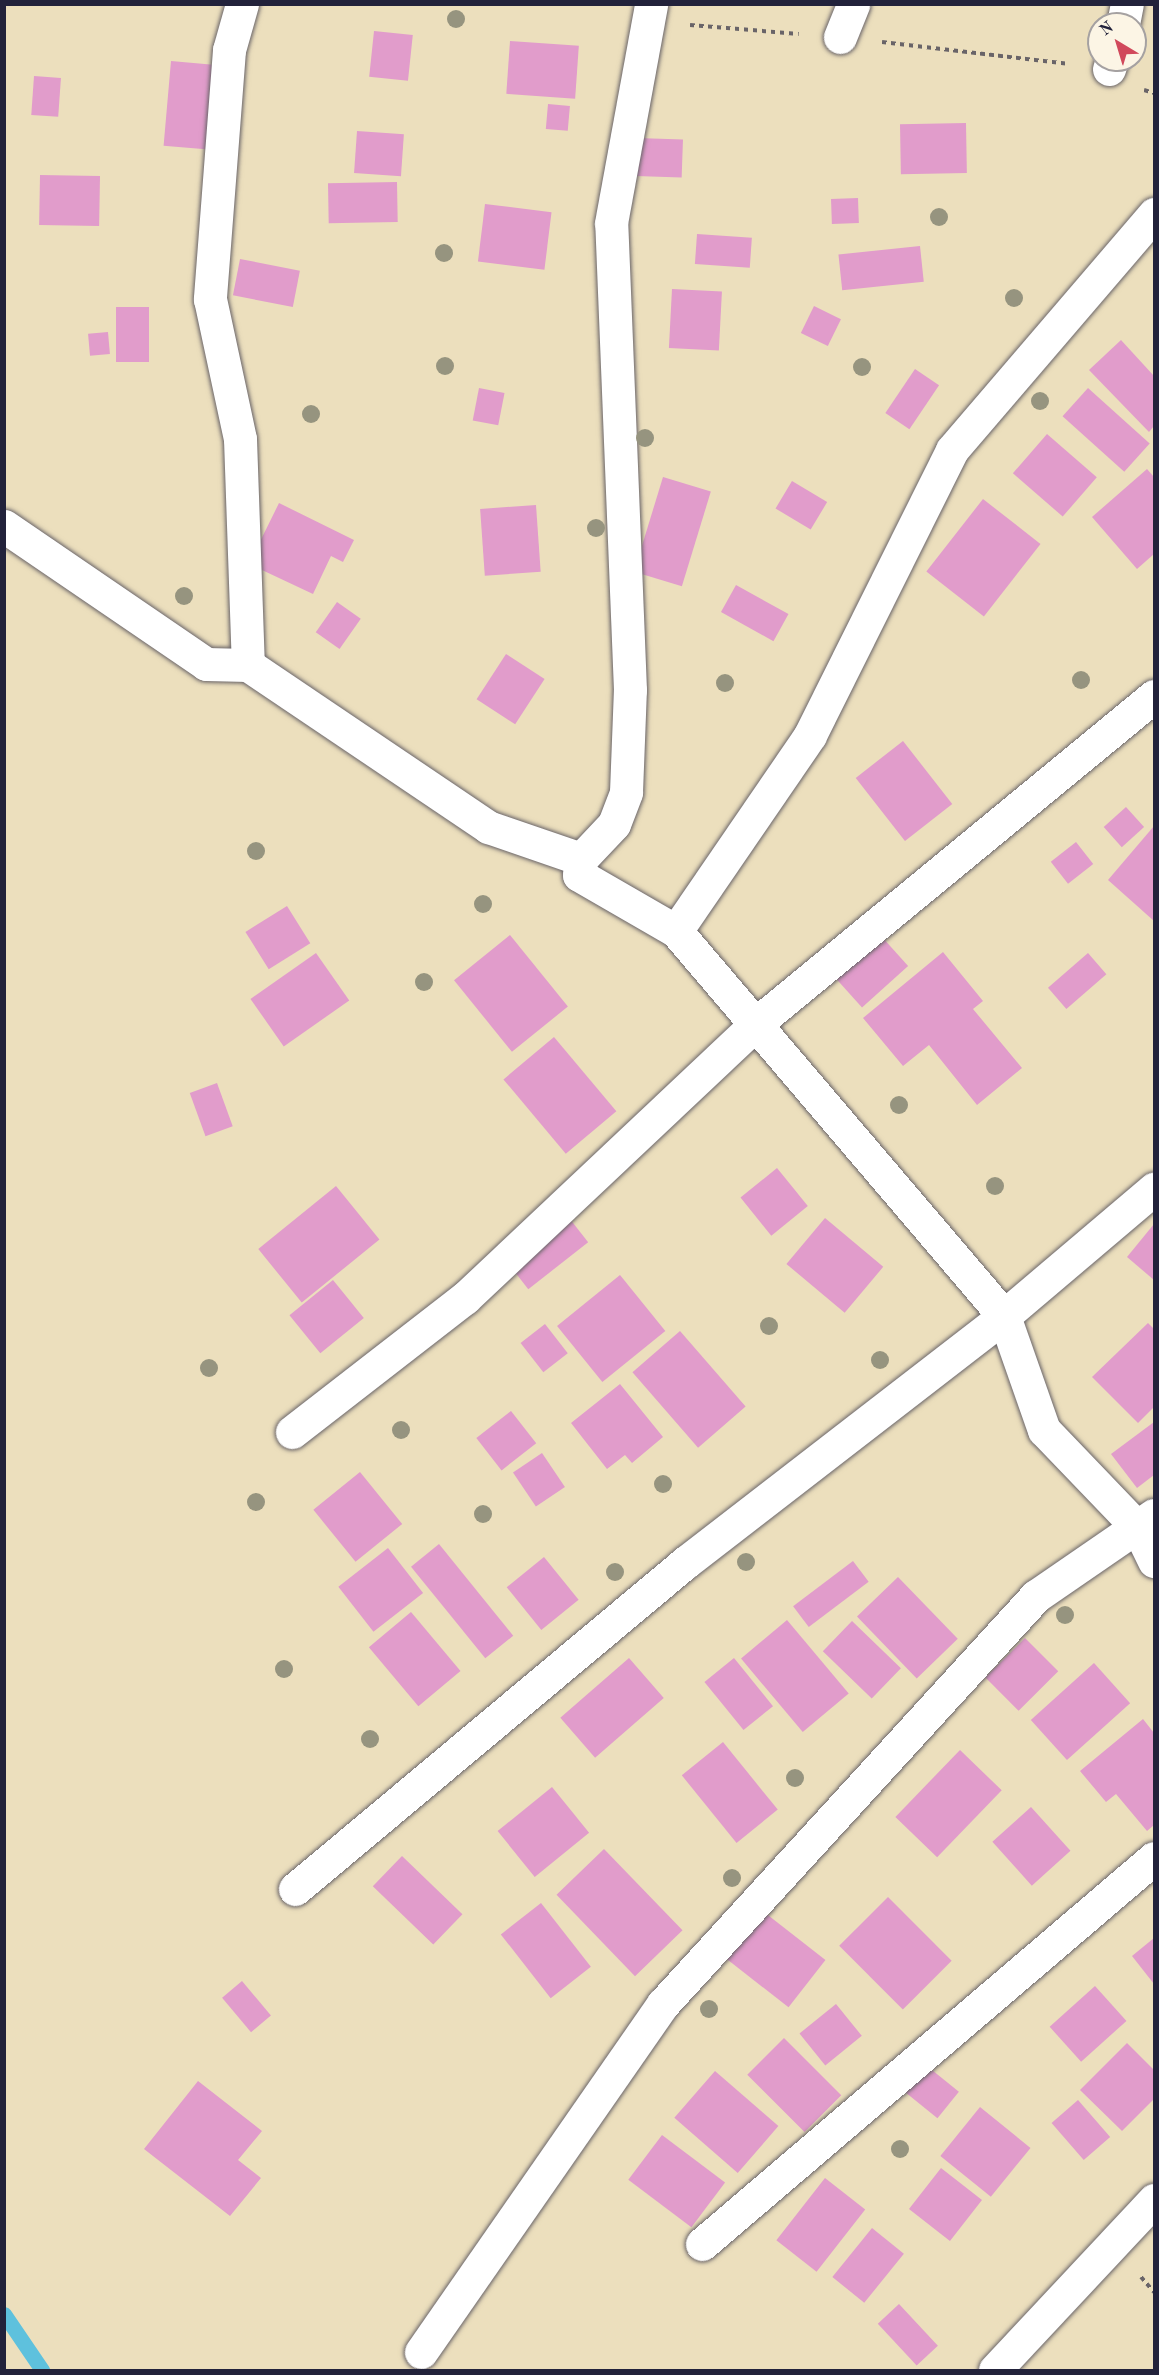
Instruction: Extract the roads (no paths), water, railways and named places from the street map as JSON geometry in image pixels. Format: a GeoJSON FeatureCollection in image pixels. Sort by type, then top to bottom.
{"type":"FeatureCollection","features":[{"type":"Feature","properties":{"kind":"street"},"geometry":{"type":"LineString","coordinates":[[242,4],[229,50],[210,299],[240,439],[248,665]]}},
{"type":"Feature","properties":{"kind":"street"},"geometry":{"type":"LineString","coordinates":[[840,37],[853,4]]}},
{"type":"Feature","properties":{"kind":"street"},"geometry":{"type":"LineString","coordinates":[[649,13],[611,223],[630,690],[626,792],[614,824],[581,859],[579,875],[676,931],[758,1022],[1004,1316],[1044,1430],[1146,1522],[1155,1562]]}},
{"type":"Feature","properties":{"kind":"street"},"geometry":{"type":"LineString","coordinates":[[676,931],[810,735],[952,450],[1155,214]]}},
{"type":"Feature","properties":{"kind":"street"},"geometry":{"type":"LineString","coordinates":[[4,526],[206,664],[248,665],[488,827],[581,859]]}},
{"type":"Feature","properties":{"kind":"street"},"geometry":{"type":"LineString","coordinates":[[292,1432],[465,1298],[758,1022],[1155,696]]}},
{"type":"Feature","properties":{"kind":"street"},"geometry":{"type":"LineString","coordinates":[[295,1889],[686,1562],[1004,1316],[1155,1189]]}},
{"type":"Feature","properties":{"kind":"street"},"geometry":{"type":"LineString","coordinates":[[421,2352],[663,2004],[1036,1596],[1146,1522]]}},
{"type":"Feature","properties":{"kind":"street"},"geometry":{"type":"LineString","coordinates":[[702,2244],[1155,1858]]}},
{"type":"Feature","properties":{"kind":"street"},"geometry":{"type":"LineString","coordinates":[[995,2370],[1155,2200]]}},
{"type":"Feature","properties":{"kind":"waterway"},"geometry":{"type":"LineString","coordinates":[[4,2314],[42,2370]]}}]}
